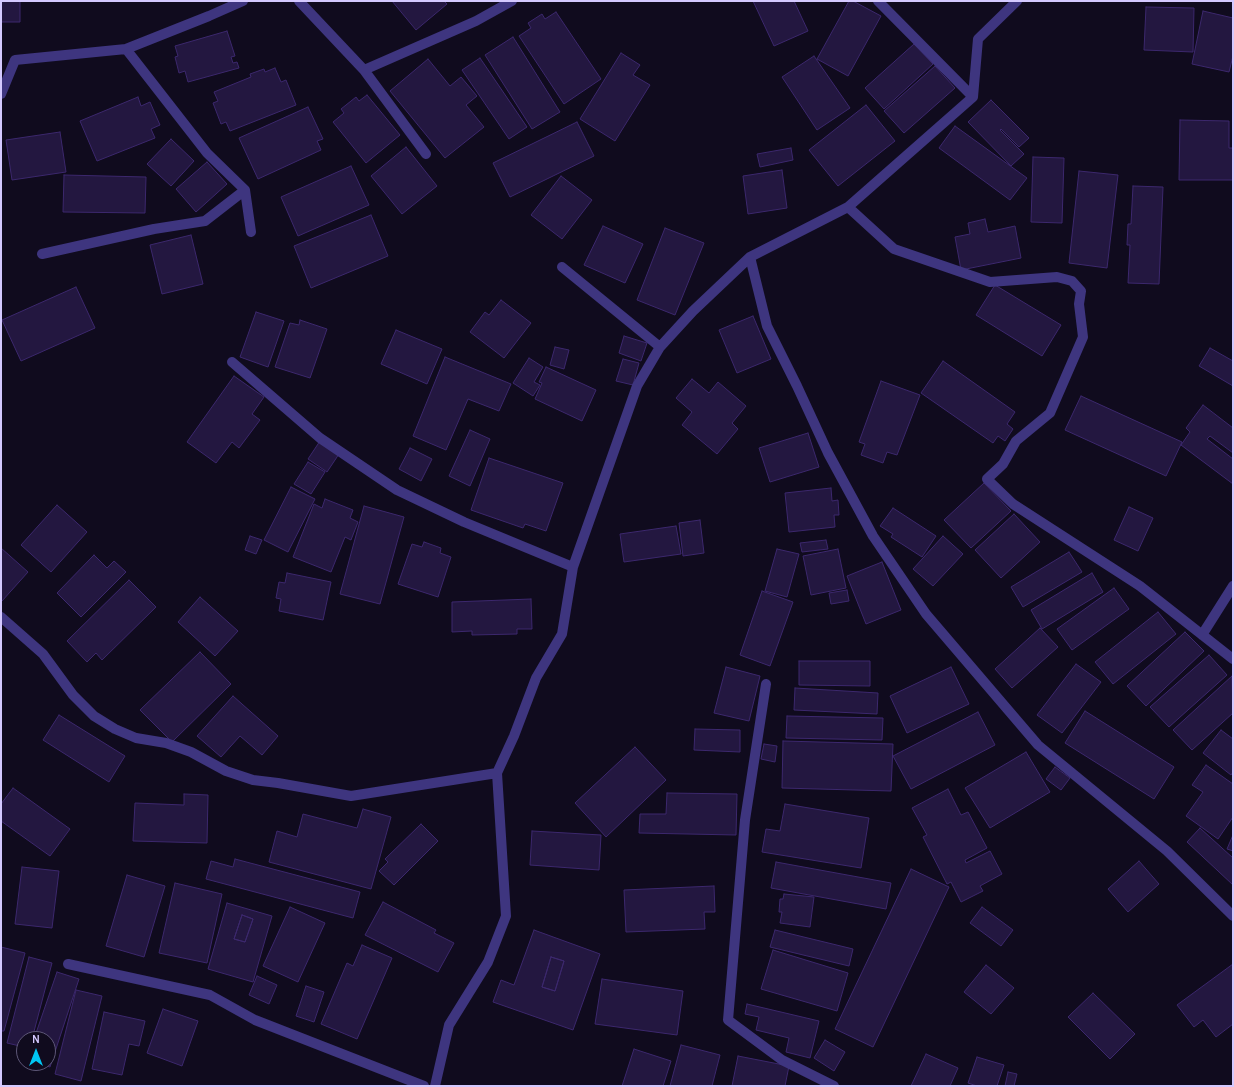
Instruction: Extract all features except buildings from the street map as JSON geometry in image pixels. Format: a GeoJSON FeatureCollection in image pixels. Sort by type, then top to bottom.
{"type":"FeatureCollection","features":[{"type":"Feature","properties":{"kind":"street"},"geometry":{"type":"LineString","coordinates":[[1,94],[15,60],[126,49],[243,1]]}},
{"type":"Feature","properties":{"kind":"street"},"geometry":{"type":"LineString","coordinates":[[299,1],[364,70],[426,154]]}},
{"type":"Feature","properties":{"kind":"street"},"geometry":{"type":"LineString","coordinates":[[364,70],[476,21],[512,1]]}},
{"type":"Feature","properties":{"kind":"street"},"geometry":{"type":"LineString","coordinates":[[878,1],[973,97]]}},
{"type":"Feature","properties":{"kind":"street"},"geometry":{"type":"LineString","coordinates":[[435,1086],[449,1025],[488,962],[506,916],[497,773],[514,736],[536,678],[562,634],[573,568],[637,386],[660,347],[693,311],[750,257],[848,207],[973,97],[978,39],[1017,1]]}},
{"type":"Feature","properties":{"kind":"street"},"geometry":{"type":"LineString","coordinates":[[126,49],[207,153],[245,190],[251,232]]}},
{"type":"Feature","properties":{"kind":"street"},"geometry":{"type":"LineString","coordinates":[[42,254],[154,229],[205,221],[245,190]]}},
{"type":"Feature","properties":{"kind":"street"},"geometry":{"type":"LineString","coordinates":[[848,207],[894,249],[990,282],[1057,277],[1072,281],[1080,291],[1079,304],[1083,337],[1050,413],[1016,440],[1003,464],[987,480],[1013,504],[1140,586],[1233,659]]}},
{"type":"Feature","properties":{"kind":"street"},"geometry":{"type":"LineString","coordinates":[[750,257],[767,326],[828,453],[873,536],[926,614],[1038,745],[1167,851],[1233,916]]}},
{"type":"Feature","properties":{"kind":"street"},"geometry":{"type":"LineString","coordinates":[[562,267],[660,347]]}},
{"type":"Feature","properties":{"kind":"street"},"geometry":{"type":"LineString","coordinates":[[232,362],[320,438],[397,490],[464,522],[573,568]]}},
{"type":"Feature","properties":{"kind":"street"},"geometry":{"type":"LineString","coordinates":[[1202,635],[1233,586]]}},
{"type":"Feature","properties":{"kind":"street"},"geometry":{"type":"LineString","coordinates":[[1,617],[43,654],[73,695],[94,716],[114,729],[136,738],[166,743],[191,752],[226,771],[253,780],[352,796],[497,773]]}},
{"type":"Feature","properties":{"kind":"street"},"geometry":{"type":"LineString","coordinates":[[766,684],[745,820],[728,1020],[782,1060],[834,1086]]}},
{"type":"Feature","properties":{"kind":"street"},"geometry":{"type":"LineString","coordinates":[[68,964],[210,995],[255,1020],[424,1086]]}}]}
